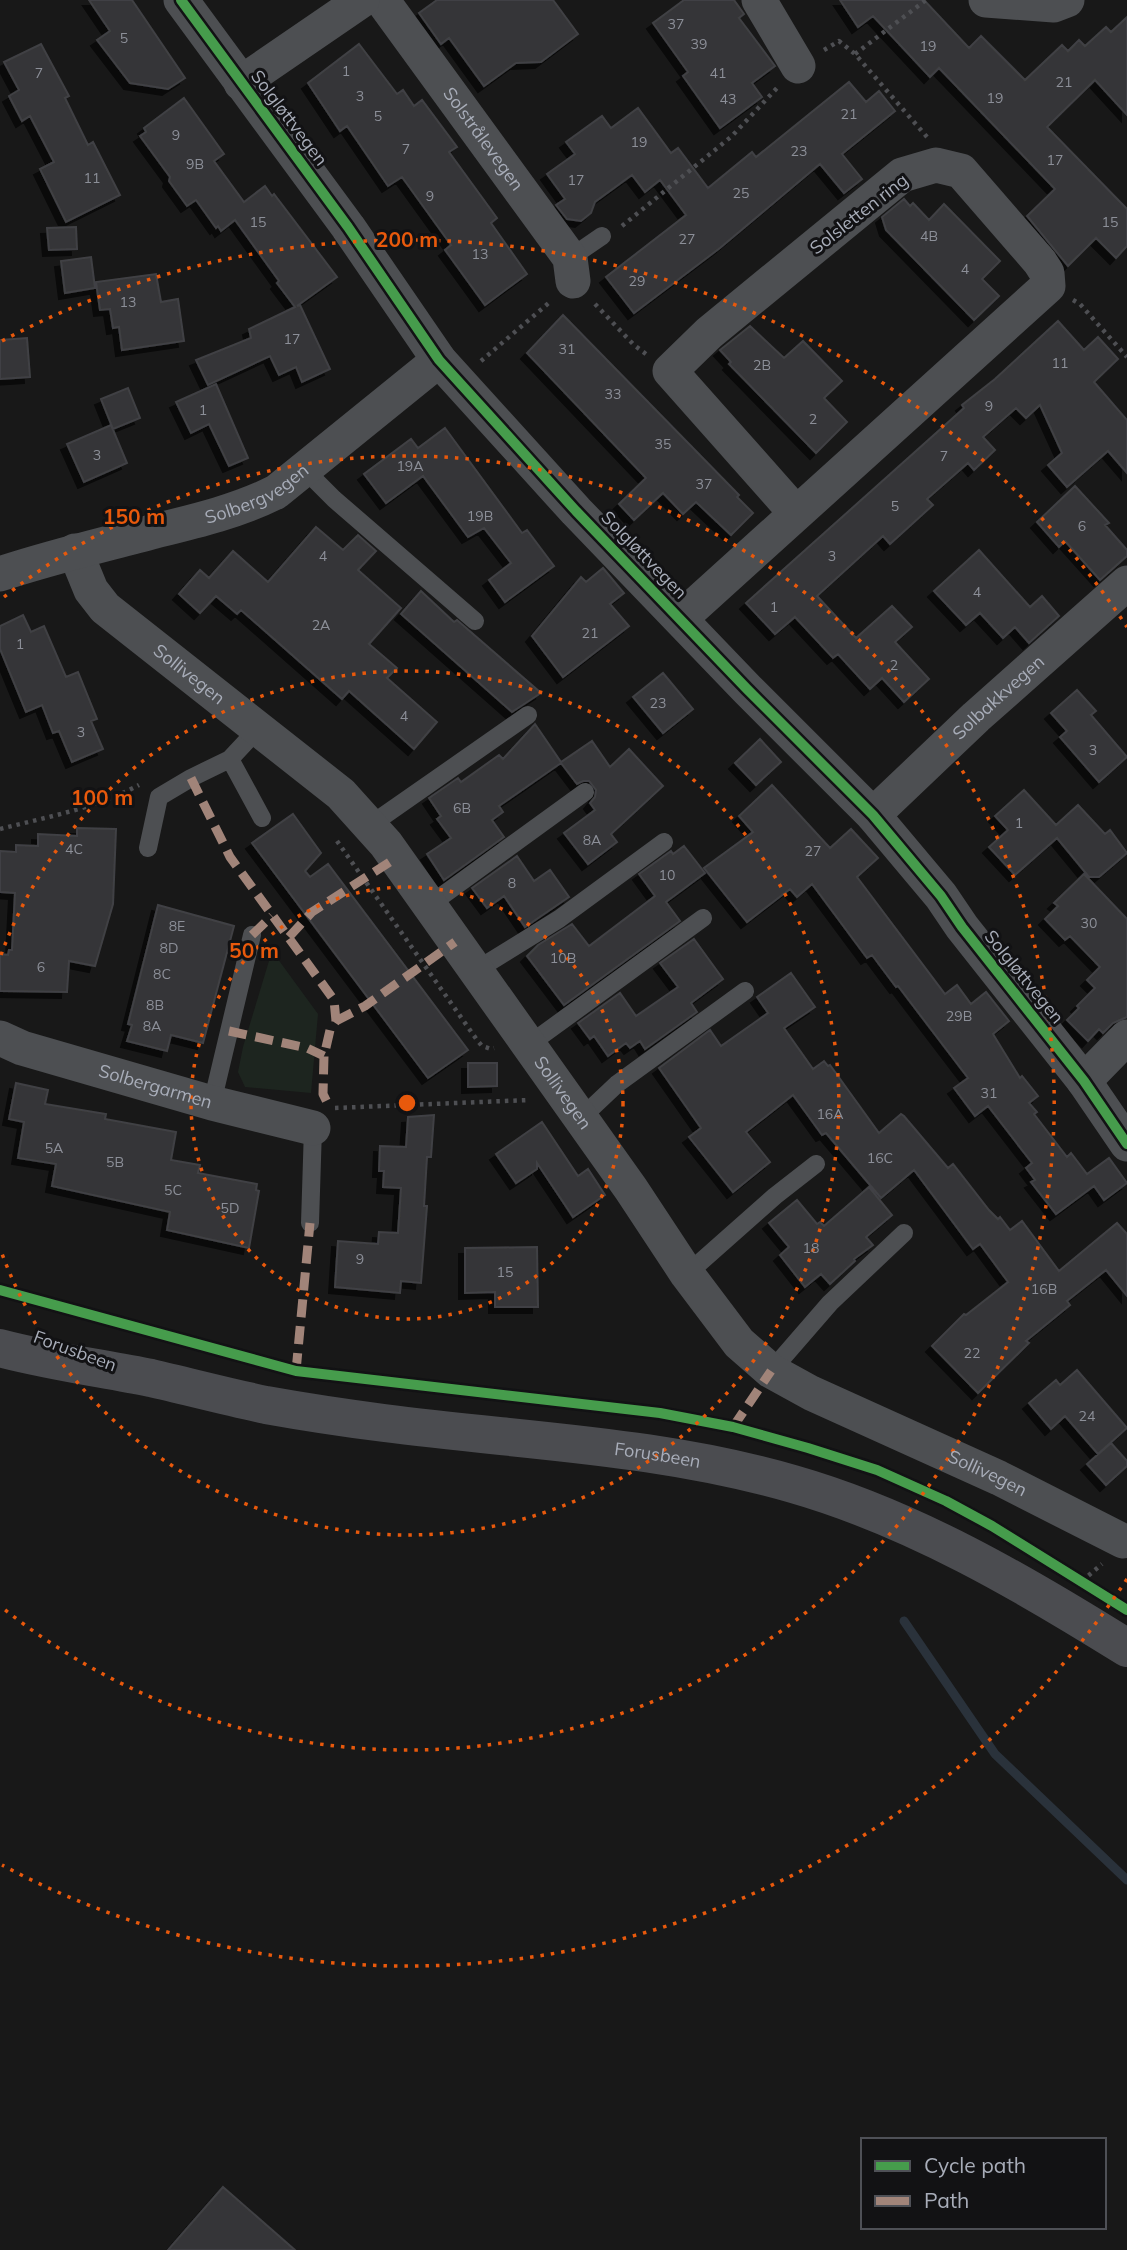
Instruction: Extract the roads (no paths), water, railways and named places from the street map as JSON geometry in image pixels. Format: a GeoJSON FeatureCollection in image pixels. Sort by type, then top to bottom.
{"type":"FeatureCollection","features":[{"type":"Feature","properties":{"kind":"main road","name":"Forusbeen"},"geometry":{"type":"LineString","coordinates":[[0,1323],[151,1378]]}},
{"type":"Feature","properties":{"kind":"main road","name":"Forusbeen"},"geometry":{"type":"LineString","coordinates":[[0,1348],[268,1405],[384,1423],[660,1455],[726,1466],[796,1485],[855,1506],[979,1561],[1060,1606],[1127,1648]]}},
{"type":"Feature","properties":{"kind":"street","name":"Solgløttvegen"},"geometry":{"type":"LineString","coordinates":[[181,0],[348,227],[448,370],[576,511],[873,815],[941,897],[1084,1081],[1127,1144]]}},
{"type":"Feature","properties":{"kind":"street"},"geometry":{"type":"LineString","coordinates":[[241,83],[362,0]]}},
{"type":"Feature","properties":{"kind":"street","name":"Solstrålevegen"},"geometry":{"type":"LineString","coordinates":[[382,0],[572,270]]}},
{"type":"Feature","properties":{"kind":"street"},"geometry":{"type":"LineString","coordinates":[[759,0],[798,66]]}},
{"type":"Feature","properties":{"kind":"street"},"geometry":{"type":"LineString","coordinates":[[986,0],[1054,5],[1067,0]]}},
{"type":"Feature","properties":{"kind":"street","name":"Solsletten ring"},"geometry":{"type":"LineString","coordinates":[[936,165],[961,172],[1040,262],[1047,273],[1048,286],[796,513],[670,370],[709,333],[902,175],[936,165]]}},
{"type":"Feature","properties":{"kind":"street","name":"Solbergvegen"},"geometry":{"type":"LineString","coordinates":[[0,574],[254,503],[276,492],[304,469],[448,370]]}},
{"type":"Feature","properties":{"kind":"street"},"geometry":{"type":"LineString","coordinates":[[681,618],[796,513]]}},
{"type":"Feature","properties":{"kind":"street","name":"Sollivegen"},"geometry":{"type":"LineString","coordinates":[[75,551],[91,590],[105,608],[341,794],[386,844],[573,1107],[687,1274],[739,1343],[771,1370],[811,1393],[999,1478],[1123,1541]]}},
{"type":"Feature","properties":{"kind":"street","name":"Solbakkvegen"},"geometry":{"type":"LineString","coordinates":[[873,815],[976,717],[1127,583]]}},
{"type":"Feature","properties":{"kind":"street"},"geometry":{"type":"LineString","coordinates":[[1084,1081],[1127,1037]]}},
{"type":"Feature","properties":{"kind":"street","name":"Solbergarmen"},"geometry":{"type":"LineString","coordinates":[[0,1038],[22,1048],[212,1103],[313,1128]]}},
{"type":"Feature","properties":{"kind":"lane"},"geometry":{"type":"LineString","coordinates":[[572,270],[602,236]]}},
{"type":"Feature","properties":{"kind":"lane"},"geometry":{"type":"LineString","coordinates":[[304,469],[334,499],[475,621]]}},
{"type":"Feature","properties":{"kind":"lane"},"geometry":{"type":"LineString","coordinates":[[369,826],[528,715]]}},
{"type":"Feature","properties":{"kind":"lane"},"geometry":{"type":"LineString","coordinates":[[148,848],[159,797],[230,759],[258,729]]}},
{"type":"Feature","properties":{"kind":"lane"},"geometry":{"type":"LineString","coordinates":[[230,759],[262,818]]}},
{"type":"Feature","properties":{"kind":"lane"},"geometry":{"type":"LineString","coordinates":[[428,906],[585,792]]}},
{"type":"Feature","properties":{"kind":"lane"},"geometry":{"type":"LineString","coordinates":[[475,971],[559,919],[664,842]]}},
{"type":"Feature","properties":{"kind":"lane"},"geometry":{"type":"LineString","coordinates":[[523,1040],[703,918]]}},
{"type":"Feature","properties":{"kind":"lane"},"geometry":{"type":"LineString","coordinates":[[212,1103],[252,935]]}},
{"type":"Feature","properties":{"kind":"lane"},"geometry":{"type":"LineString","coordinates":[[573,1107],[617,1084],[745,991]]}},
{"type":"Feature","properties":{"kind":"lane"},"geometry":{"type":"LineString","coordinates":[[310,1223],[313,1128]]}},
{"type":"Feature","properties":{"kind":"lane"},"geometry":{"type":"LineString","coordinates":[[687,1274],[775,1196],[816,1164]]}},
{"type":"Feature","properties":{"kind":"lane"},"geometry":{"type":"LineString","coordinates":[[771,1370],[830,1303],[904,1233]]}},
{"type":"Feature","properties":{"kind":"waterway"},"geometry":{"type":"LineString","coordinates":[[904,1621],[995,1754],[1127,1880]]}}]}
